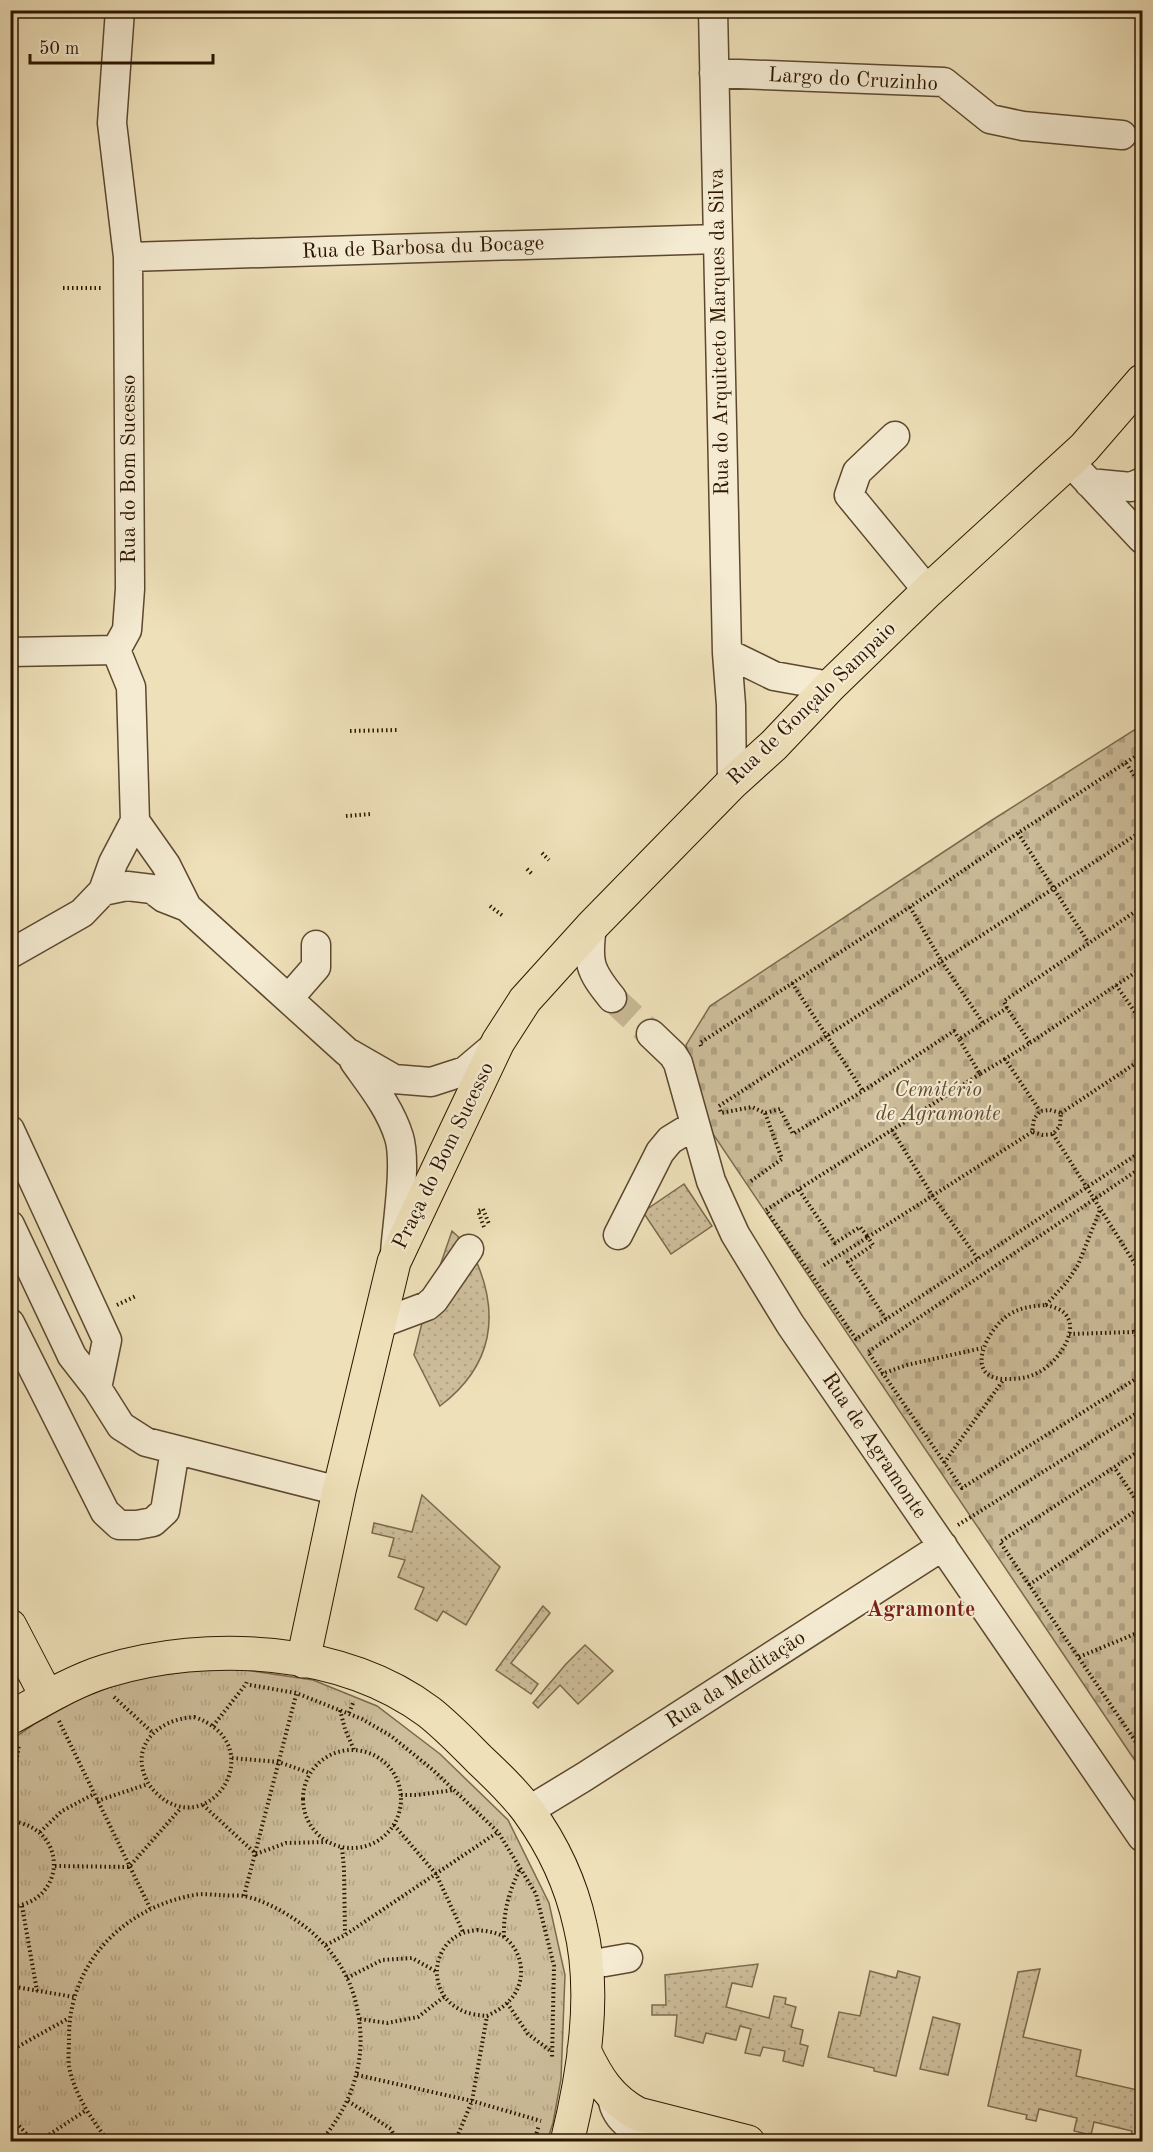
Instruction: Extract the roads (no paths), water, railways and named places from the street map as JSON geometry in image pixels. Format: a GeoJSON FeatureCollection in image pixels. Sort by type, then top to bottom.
{"type":"FeatureCollection","features":[{"type":"Feature","properties":{"kind":"main road","name":"Rua de Gonçalo Sampaio"},"geometry":{"type":"LineString","coordinates":[[498,1042],[525,1000],[592,926],[830,686],[928,591],[1079,472],[1119,410],[1143,381]]}},
{"type":"Feature","properties":{"kind":"main road","name":"Praça do Bom Sucesso"},"geometry":{"type":"LineString","coordinates":[[303,1661],[339,1491],[394,1262],[498,1042]]}},
{"type":"Feature","properties":{"kind":"main road"},"geometry":{"type":"LineString","coordinates":[[10,1626],[56,1714]]}},
{"type":"Feature","properties":{"kind":"main road"},"geometry":{"type":"LineString","coordinates":[[10,1718],[56,1714],[104,1671],[184,1654],[248,1669],[303,1661],[363,1677],[396,1692],[428,1711],[491,1769],[528,1811],[560,1865],[580,1925],[589,1987],[568,2051],[578,2100],[567,2142]]}},
{"type":"Feature","properties":{"kind":"main road"},"geometry":{"type":"LineString","coordinates":[[568,2051],[595,2075],[624,2107],[638,2114],[748,2142]]}},
{"type":"Feature","properties":{"kind":"street","name":"Rua do Bom Sucesso"},"geometry":{"type":"LineString","coordinates":[[116,650],[127,630],[130,589],[128,257],[112,123],[120,10]]}},
{"type":"Feature","properties":{"kind":"street","name":"Rua do Arquitecto Marques da Silva"},"geometry":{"type":"LineString","coordinates":[[713,10],[727,653],[731,705],[732,783]]}},
{"type":"Feature","properties":{"kind":"street","name":"Largo do Cruzinho"},"geometry":{"type":"LineString","coordinates":[[714,73],[944,82],[990,119],[1023,126],[1122,135]]}},
{"type":"Feature","properties":{"kind":"street","name":"Rua de Barbosa du Bocage"},"geometry":{"type":"LineString","coordinates":[[128,257],[718,239]]}},
{"type":"Feature","properties":{"kind":"street"},"geometry":{"type":"LineString","coordinates":[[895,436],[857,472],[849,495],[928,591]]}},
{"type":"Feature","properties":{"kind":"street"},"geometry":{"type":"LineString","coordinates":[[1079,472],[1131,487],[1143,482]]}},
{"type":"Feature","properties":{"kind":"street"},"geometry":{"type":"LineString","coordinates":[[1079,472],[1143,539]]}},
{"type":"Feature","properties":{"kind":"street"},"geometry":{"type":"LineString","coordinates":[[10,652],[116,650],[131,687],[135,821],[113,863],[103,891],[82,913],[10,954]]}},
{"type":"Feature","properties":{"kind":"street"},"geometry":{"type":"LineString","coordinates":[[727,653],[774,676],[830,686]]}},
{"type":"Feature","properties":{"kind":"street"},"geometry":{"type":"LineString","coordinates":[[135,821],[166,865],[187,907]]}},
{"type":"Feature","properties":{"kind":"street"},"geometry":{"type":"LineString","coordinates":[[103,891],[127,886],[152,889],[164,898],[187,907]]}},
{"type":"Feature","properties":{"kind":"street","name":"Praça do Bom Sucesso"},"geometry":{"type":"LineString","coordinates":[[187,907],[347,1052],[387,1109],[400,1139],[402,1165],[394,1262]]}},
{"type":"Feature","properties":{"kind":"street"},"geometry":{"type":"LineString","coordinates":[[592,926],[590,959],[592,969],[596,978],[612,998]]}},
{"type":"Feature","properties":{"kind":"street"},"geometry":{"type":"LineString","coordinates":[[289,998],[316,967],[316,945]]}},
{"type":"Feature","properties":{"kind":"street","name":"Rua de Agramonte"},"geometry":{"type":"LineString","coordinates":[[651,1034],[678,1063],[711,1181],[735,1234],[790,1324],[879,1450],[1143,1837]]}},
{"type":"Feature","properties":{"kind":"street","name":"Praça do Bom Sucesso"},"geometry":{"type":"LineString","coordinates":[[347,1052],[394,1079],[431,1082],[465,1071],[498,1042]]}},
{"type":"Feature","properties":{"kind":"street"},"geometry":{"type":"LineString","coordinates":[[618,1235],[660,1152],[670,1140],[695,1127]]}},
{"type":"Feature","properties":{"kind":"street"},"geometry":{"type":"LineString","coordinates":[[10,1130],[107,1340],[97,1388]]}},
{"type":"Feature","properties":{"kind":"street"},"geometry":{"type":"LineString","coordinates":[[10,1225],[72,1356],[97,1388],[121,1426],[146,1442],[339,1491]]}},
{"type":"Feature","properties":{"kind":"street"},"geometry":{"type":"LineString","coordinates":[[379,1324],[427,1306],[434,1300],[481,1233]]}},
{"type":"Feature","properties":{"kind":"street"},"geometry":{"type":"LineString","coordinates":[[10,1323],[105,1512],[119,1525],[153,1522],[165,1511],[176,1450]]}},
{"type":"Feature","properties":{"kind":"street","name":"Rua da Meditação"},"geometry":{"type":"LineString","coordinates":[[528,1811],[584,1777],[939,1541]]}},
{"type":"Feature","properties":{"kind":"street"},"geometry":{"type":"LineString","coordinates":[[612,2096],[615,2111],[628,2125],[644,2135],[666,2142]]}},
{"type":"Feature","properties":{"kind":"tunnel"},"geometry":{"type":"LineString","coordinates":[[612,998],[651,1034]]}},
{"type":"Feature","properties":{"kind":"district","name":"Agramonte"},"geometry":{"type":"Point","coordinates":[921,1610]}},
{"type":"Feature","properties":{"kind":"park label","name":"Cemitério de Agramonte"},"geometry":{"type":"Point","coordinates":[938,1102]}}]}
